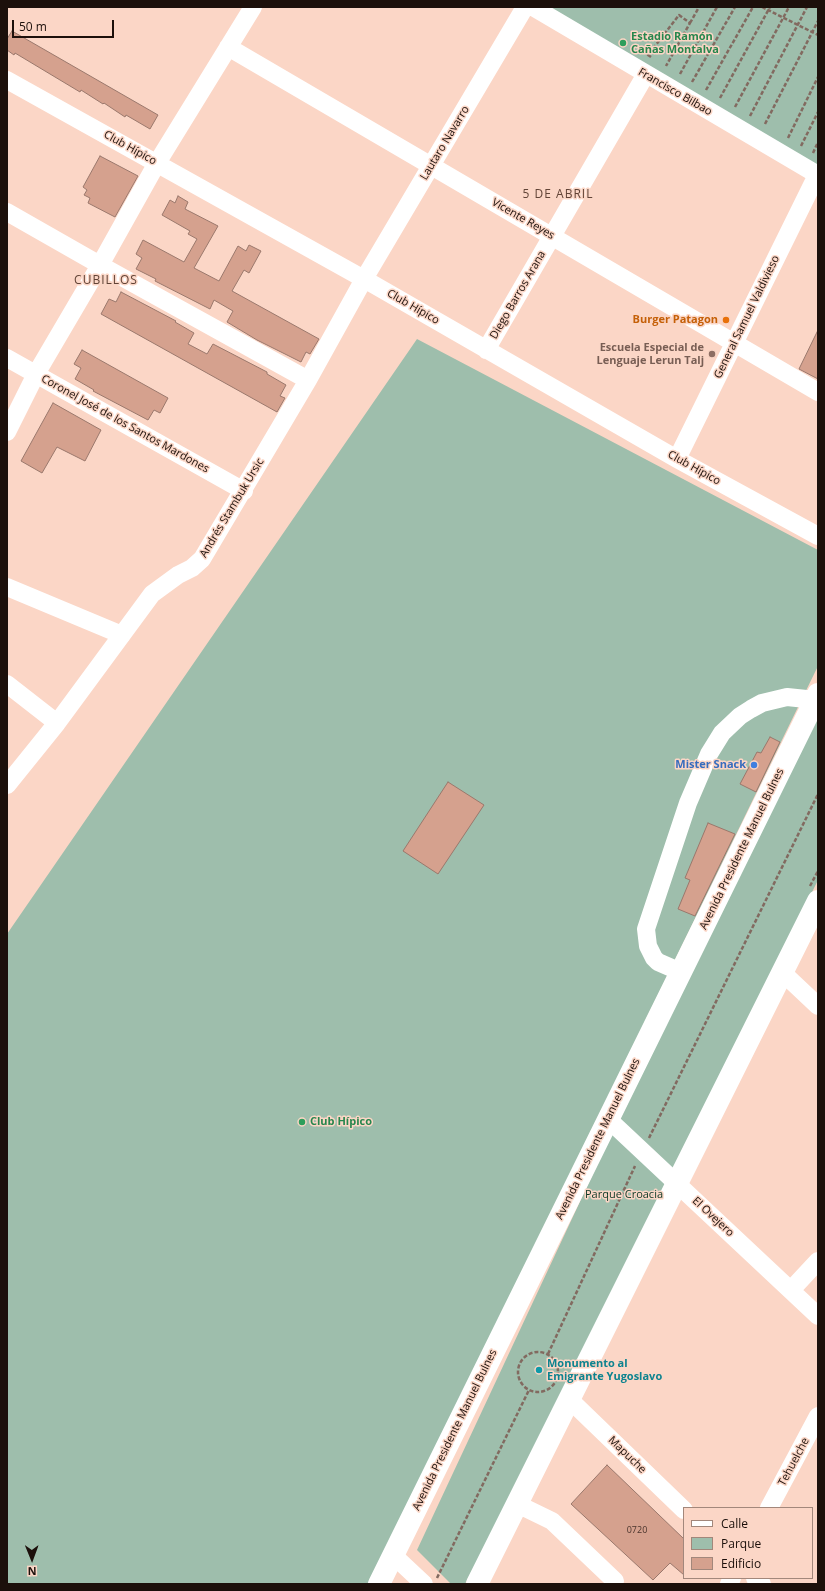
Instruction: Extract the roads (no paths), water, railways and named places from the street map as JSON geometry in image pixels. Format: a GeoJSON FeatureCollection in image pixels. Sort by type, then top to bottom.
{"type":"FeatureCollection","features":[{"type":"Feature","properties":{"kind":"main road","name":"Avenida Presidente Manuel Bulnes"},"geometry":{"type":"LineString","coordinates":[[379,1584],[817,697]]}},
{"type":"Feature","properties":{"kind":"main road"},"geometry":{"type":"LineString","coordinates":[[477,1584],[818,901]]}},
{"type":"Feature","properties":{"kind":"street"},"geometry":{"type":"LineString","coordinates":[[7,432],[36,374],[100,265],[157,163],[253,7]]}},
{"type":"Feature","properties":{"kind":"street","name":"Lautaro Navarro"},"geometry":{"type":"LineString","coordinates":[[364,279],[525,7]]}},
{"type":"Feature","properties":{"kind":"street","name":"Francisco Bilbao"},"geometry":{"type":"LineString","coordinates":[[534,7],[818,175]]}},
{"type":"Feature","properties":{"kind":"street","name":"Vicente Reyes"},"geometry":{"type":"LineString","coordinates":[[228,47],[818,392]]}},
{"type":"Feature","properties":{"kind":"street","name":"Diego Barros Arana"},"geometry":{"type":"LineString","coordinates":[[486,350],[646,74]]}},
{"type":"Feature","properties":{"kind":"street","name":"Club Hípico"},"geometry":{"type":"LineString","coordinates":[[7,80],[364,279],[678,460],[818,536]]}},
{"type":"Feature","properties":{"kind":"street","name":"General Samuel Valdivieso"},"geometry":{"type":"LineString","coordinates":[[678,460],[734,343],[818,175]]}},
{"type":"Feature","properties":{"kind":"street"},"geometry":{"type":"LineString","coordinates":[[7,212],[308,380]]}},
{"type":"Feature","properties":{"kind":"street","name":"Andrés Stambuk Ursic"},"geometry":{"type":"LineString","coordinates":[[7,785],[57,723],[152,594],[178,575],[192,568],[202,559],[244,491],[364,279]]}},
{"type":"Feature","properties":{"kind":"street","name":"Coronel José de los Santos Mardones"},"geometry":{"type":"LineString","coordinates":[[7,358],[244,491]]}},
{"type":"Feature","properties":{"kind":"street"},"geometry":{"type":"LineString","coordinates":[[7,587],[122,635]]}},
{"type":"Feature","properties":{"kind":"street"},"geometry":{"type":"LineString","coordinates":[[7,684],[57,723]]}},
{"type":"Feature","properties":{"kind":"street"},"geometry":{"type":"LineString","coordinates":[[681,972],[658,962],[654,958],[648,946],[646,929],[688,803],[709,754],[722,733],[735,720],[762,703],[787,697],[817,697]]}},
{"type":"Feature","properties":{"kind":"street"},"geometry":{"type":"LineString","coordinates":[[783,973],[818,1006]]}},
{"type":"Feature","properties":{"kind":"street","name":"El Ovejero"},"geometry":{"type":"LineString","coordinates":[[608,1119],[818,1316]]}},
{"type":"Feature","properties":{"kind":"street"},"geometry":{"type":"LineString","coordinates":[[791,1290],[818,1261]]}},
{"type":"Feature","properties":{"kind":"street","name":"Mapuche"},"geometry":{"type":"LineString","coordinates":[[570,1400],[683,1509]]}},
{"type":"Feature","properties":{"kind":"street","name":"Tehuelche"},"geometry":{"type":"LineString","coordinates":[[770,1507],[818,1416]]}},
{"type":"Feature","properties":{"kind":"street"},"geometry":{"type":"LineString","coordinates":[[517,1504],[552,1522],[615,1581]]}},
{"type":"Feature","properties":{"kind":"street"},"geometry":{"type":"LineString","coordinates":[[393,1555],[424,1584]]}},
{"type":"Feature","properties":{"kind":"place","name":"Estadio Ramón Cañas Montalva"},"geometry":{"type":"Point","coordinates":[623,43]}},
{"type":"Feature","properties":{"kind":"place","name":"Burger Patagon"},"geometry":{"type":"Point","coordinates":[726,320]}},
{"type":"Feature","properties":{"kind":"place","name":"Escuela Especial de Lenguaje Lerun Talj"},"geometry":{"type":"Point","coordinates":[712,354]}},
{"type":"Feature","properties":{"kind":"place","name":"Mister Snack"},"geometry":{"type":"Point","coordinates":[754,765]}},
{"type":"Feature","properties":{"kind":"place","name":"Club Hípico"},"geometry":{"type":"Point","coordinates":[302,1122]}},
{"type":"Feature","properties":{"kind":"place","name":"Monumento al Emigrante Yugoslavo"},"geometry":{"type":"Point","coordinates":[539,1370]}},
{"type":"Feature","properties":{"kind":"district","name":"5 DE ABRIL"},"geometry":{"type":"Point","coordinates":[558,195]}},
{"type":"Feature","properties":{"kind":"district","name":"CUBILLOS"},"geometry":{"type":"Point","coordinates":[106,281]}},
{"type":"Feature","properties":{"kind":"park label","name":"Parque Croacia"},"geometry":{"type":"Point","coordinates":[624,1195]}}]}
